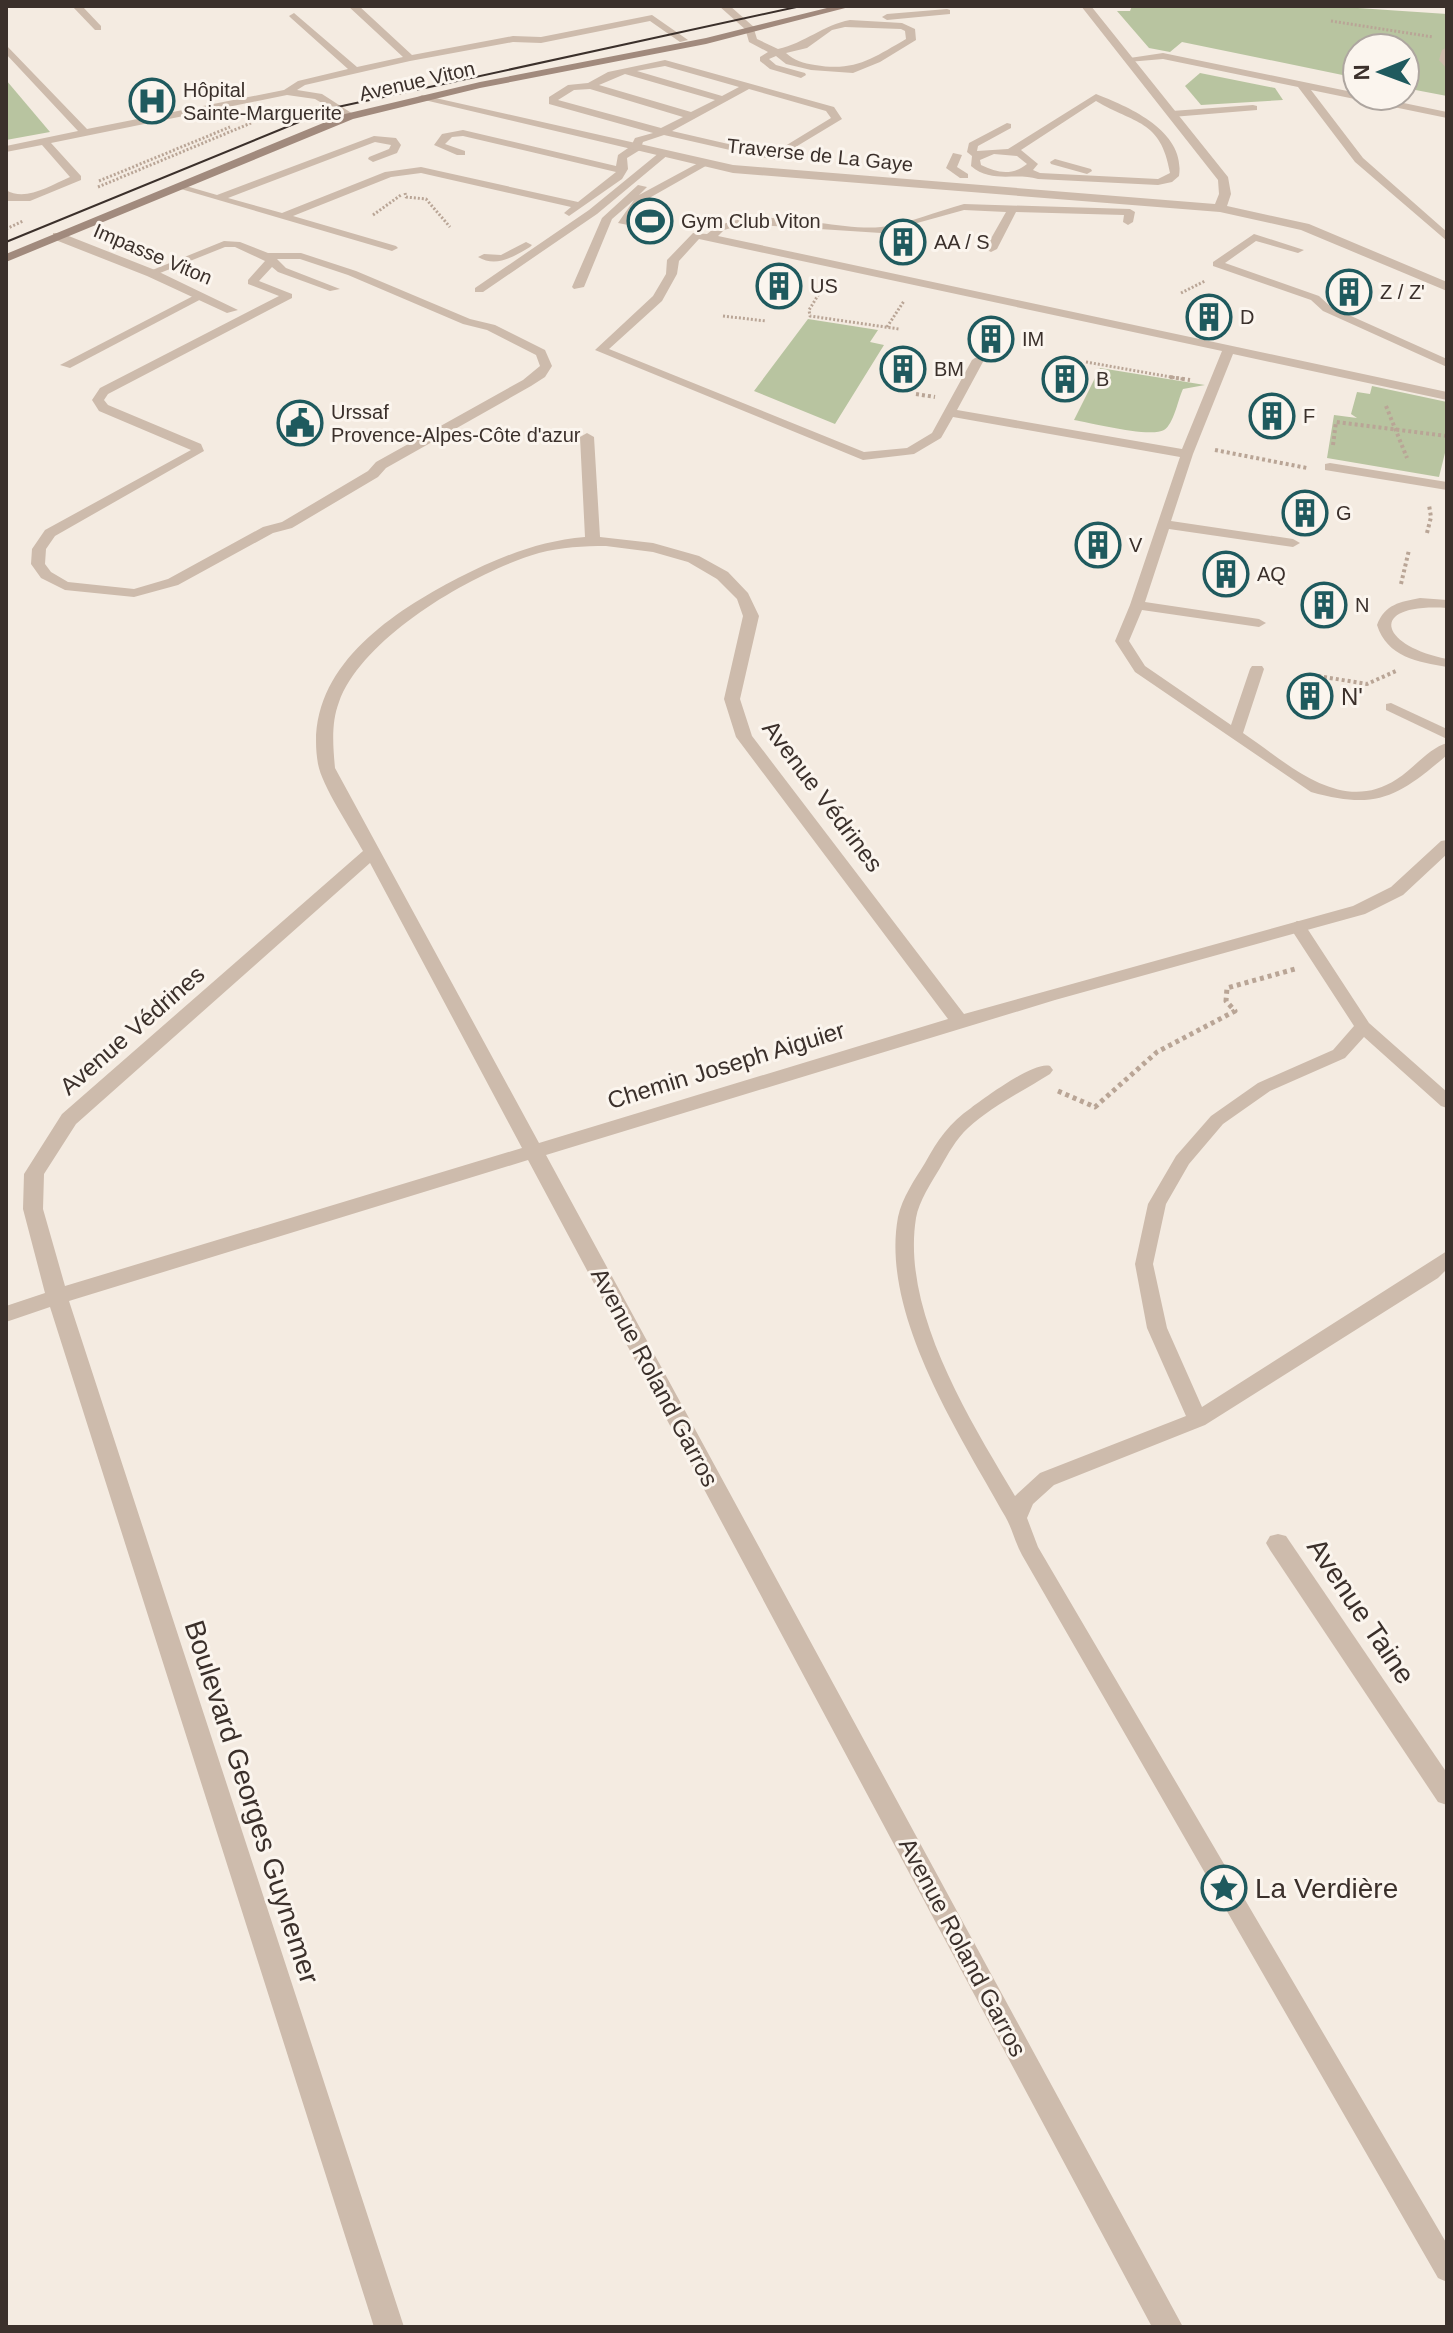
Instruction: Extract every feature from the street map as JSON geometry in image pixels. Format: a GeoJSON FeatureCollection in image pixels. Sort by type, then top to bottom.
{"type":"FeatureCollection","features":[{"type":"Feature","properties":{"kind":"street"},"geometry":{"type":"LineString","coordinates":[[724,6],[750,28],[848,6]]}},
{"type":"Feature","properties":{"kind":"street"},"geometry":{"type":"LineString","coordinates":[[1086,6],[1224,180],[1225,194],[1220,208],[1305,227],[1445,283]]}},
{"type":"Feature","properties":{"kind":"street","name":"Avenue Viton"},"geometry":{"type":"LineString","coordinates":[[670,46],[683,40],[750,28]]}},
{"type":"Feature","properties":{"kind":"street","name":"Avenue Viton"},"geometry":{"type":"LineString","coordinates":[[6,258],[349,116],[422,98],[706,41],[750,28]]}},
{"type":"Feature","properties":{"kind":"street","name":"Traverse de La Gaye"},"geometry":{"type":"LineString","coordinates":[[422,98],[733,169],[846,180],[963,182],[1220,208]]}},
{"type":"Feature","properties":{"kind":"street","name":"Impasse Viton"},"geometry":{"type":"LineString","coordinates":[[57,236],[151,273],[232,310]]}},
{"type":"Feature","properties":{"kind":"street"},"geometry":{"type":"LineString","coordinates":[[587,437],[593,542]]}},
{"type":"Feature","properties":{"kind":"street","name":"Avenue Roland Garros"},"geometry":{"type":"LineString","coordinates":[[593,542],[542,548],[508,559],[440,594],[387,627],[349,667],[331,698],[323,735],[327,768],[1168,2327]]}},
{"type":"Feature","properties":{"kind":"street","name":"Avenue Védrines"},"geometry":{"type":"LineString","coordinates":[[593,542],[643,544],[682,555],[718,570],[750,606],[751,616],[732,699],[744,737],[959,1021]]}},
{"type":"Feature","properties":{"kind":"street","name":"Chemin Joseph Aiguier"},"geometry":{"type":"LineString","coordinates":[[6,1314],[959,1021],[1359,910],[1397,891],[1447,845]]}},
{"type":"Feature","properties":{"kind":"street","name":"Avenue Védrines"},"geometry":{"type":"LineString","coordinates":[[57,1297],[33,1209],[34,1174],[69,1119],[371,853]]}},
{"type":"Feature","properties":{"kind":"street","name":"Boulevard Georges Guynemer"},"geometry":{"type":"LineString","coordinates":[[57,1297],[389,2327]]}},
{"type":"Feature","properties":{"kind":"street","name":"Avenue Taine"},"geometry":{"type":"LineString","coordinates":[[1278,1543],[1447,1794]]}},
{"type":"Feature","properties":{"kind":"lane"},"geometry":{"type":"LineString","coordinates":[[77,6],[98,28]]}},
{"type":"Feature","properties":{"kind":"lane"},"geometry":{"type":"LineString","coordinates":[[353,6],[410,58]]}},
{"type":"Feature","properties":{"kind":"lane"},"geometry":{"type":"LineString","coordinates":[[287,92],[302,83],[353,69],[513,39],[541,40],[652,18],[664,10]]}},
{"type":"Feature","properties":{"kind":"lane"},"geometry":{"type":"LineString","coordinates":[[823,81],[773,67],[763,59],[804,46],[841,24],[947,12]]}},
{"type":"Feature","properties":{"kind":"lane"},"geometry":{"type":"LineString","coordinates":[[294,16],[353,69]]}},
{"type":"Feature","properties":{"kind":"lane"},"geometry":{"type":"LineString","coordinates":[[652,18],[683,40]]}},
{"type":"Feature","properties":{"kind":"lane"},"geometry":{"type":"LineString","coordinates":[[750,28],[752,40],[789,62],[849,73],[911,40],[912,36],[910,29],[902,26],[841,24]]}},
{"type":"Feature","properties":{"kind":"lane"},"geometry":{"type":"LineString","coordinates":[[6,48],[85,133]]}},
{"type":"Feature","properties":{"kind":"lane"},"geometry":{"type":"LineString","coordinates":[[1447,50],[1444,60],[1447,66]]}},
{"type":"Feature","properties":{"kind":"lane"},"geometry":{"type":"LineString","coordinates":[[1128,59],[1163,56],[1447,115]]}},
{"type":"Feature","properties":{"kind":"lane"},"geometry":{"type":"LineString","coordinates":[[590,86],[612,74],[665,63],[830,109],[837,119],[774,157],[662,132],[553,102],[554,97],[572,87],[590,86],[692,116]]}},
{"type":"Feature","properties":{"kind":"lane"},"geometry":{"type":"LineString","coordinates":[[625,71],[723,99]]}},
{"type":"Feature","properties":{"kind":"lane"},"geometry":{"type":"LineString","coordinates":[[318,96],[332,86],[324,78]]}},
{"type":"Feature","properties":{"kind":"lane"},"geometry":{"type":"LineString","coordinates":[[1302,85],[1359,160],[1447,238]]}},
{"type":"Feature","properties":{"kind":"lane"},"geometry":{"type":"LineString","coordinates":[[484,257],[511,255],[618,177],[622,157],[636,148],[639,140],[662,132],[746,87]]}},
{"type":"Feature","properties":{"kind":"lane"},"geometry":{"type":"LineString","coordinates":[[6,149],[287,92],[318,96],[349,116]]}},
{"type":"Feature","properties":{"kind":"lane"},"geometry":{"type":"LineString","coordinates":[[1012,151],[1096,97],[1111,108],[1148,122],[1168,152],[1175,174],[1168,180],[1158,182],[1087,171],[1055,162]]}},
{"type":"Feature","properties":{"kind":"lane"},"geometry":{"type":"LineString","coordinates":[[1172,114],[1253,108]]}},
{"type":"Feature","properties":{"kind":"lane"},"geometry":{"type":"LineString","coordinates":[[979,155],[972,152],[973,145],[1007,126]]}},
{"type":"Feature","properties":{"kind":"lane"},"geometry":{"type":"LineString","coordinates":[[461,153],[443,149],[439,145],[441,139],[450,133],[463,133],[621,170],[658,153]]}},
{"type":"Feature","properties":{"kind":"lane"},"geometry":{"type":"LineString","coordinates":[[218,198],[374,139],[392,140],[396,145],[393,151],[373,159]]}},
{"type":"Feature","properties":{"kind":"lane"},"geometry":{"type":"LineString","coordinates":[[6,193],[10,199],[26,199],[77,178],[45,142]]}},
{"type":"Feature","properties":{"kind":"lane"},"geometry":{"type":"LineString","coordinates":[[1012,151],[1031,160],[1031,168],[998,175],[981,170],[974,162],[979,155],[1012,151]]}},
{"type":"Feature","properties":{"kind":"lane"},"geometry":{"type":"LineString","coordinates":[[479,290],[593,212],[658,153]]}},
{"type":"Feature","properties":{"kind":"lane"},"geometry":{"type":"LineString","coordinates":[[957,155],[951,168],[963,182],[981,170]]}},
{"type":"Feature","properties":{"kind":"lane"},"geometry":{"type":"LineString","coordinates":[[578,287],[607,218],[677,157]]}},
{"type":"Feature","properties":{"kind":"lane"},"geometry":{"type":"LineString","coordinates":[[624,223],[640,199],[706,163]]}},
{"type":"Feature","properties":{"kind":"lane"},"geometry":{"type":"LineString","coordinates":[[282,217],[389,174],[421,170],[578,205]]}},
{"type":"Feature","properties":{"kind":"lane"},"geometry":{"type":"LineString","coordinates":[[1026,171],[1038,176],[1124,177]]}},
{"type":"Feature","properties":{"kind":"lane"},"geometry":{"type":"LineString","coordinates":[[179,187],[392,248]]}},
{"type":"Feature","properties":{"kind":"lane"},"geometry":{"type":"LineString","coordinates":[[710,237],[720,228],[743,221],[881,230],[964,207],[1130,212],[1128,222]]}},
{"type":"Feature","properties":{"kind":"lane"},"geometry":{"type":"LineString","coordinates":[[991,249],[1013,208]]}},
{"type":"Feature","properties":{"kind":"lane"},"geometry":{"type":"LineString","coordinates":[[978,360],[937,435],[910,451],[863,456],[601,350],[663,293],[674,269],[673,260],[697,235],[1447,396]]}},
{"type":"Feature","properties":{"kind":"lane"},"geometry":{"type":"LineString","coordinates":[[1298,250],[1254,237],[1217,264],[1315,298],[1327,309],[1447,363]]}},
{"type":"Feature","properties":{"kind":"lane"},"geometry":{"type":"LineString","coordinates":[[151,273],[224,244],[236,244],[269,258],[282,270],[334,289]]}},
{"type":"Feature","properties":{"kind":"lane"},"geometry":{"type":"LineString","coordinates":[[269,258],[310,259],[352,273],[467,322],[491,327],[541,353],[546,366],[541,374],[527,383],[381,465],[373,474],[287,525],[268,530],[173,582],[134,593],[65,586],[46,575],[38,564],[39,549],[50,533],[198,451],[197,447],[103,408],[98,400],[104,391],[288,296],[252,282],[269,258]]}},
{"type":"Feature","properties":{"kind":"lane"},"geometry":{"type":"LineString","coordinates":[[66,365],[201,296]]}},
{"type":"Feature","properties":{"kind":"lane"},"geometry":{"type":"LineString","coordinates":[[1228,350],[1188,450],[1165,524],[1122,641],[1140,669],[1316,789],[1345,796],[1375,796],[1423,768],[1447,747]]}},
{"type":"Feature","properties":{"kind":"lane"},"geometry":{"type":"LineString","coordinates":[[950,413],[1188,450]]}},
{"type":"Feature","properties":{"kind":"lane"},"geometry":{"type":"LineString","coordinates":[[1330,467],[1447,486]]}},
{"type":"Feature","properties":{"kind":"lane"},"geometry":{"type":"LineString","coordinates":[[1165,524],[1293,543]]}},
{"type":"Feature","properties":{"kind":"lane"},"geometry":{"type":"LineString","coordinates":[[1446,663],[1422,659],[1391,643],[1383,633],[1382,622],[1400,606],[1417,602],[1447,604]]}},
{"type":"Feature","properties":{"kind":"lane"},"geometry":{"type":"LineString","coordinates":[[1137,605],[1259,623]]}},
{"type":"Feature","properties":{"kind":"lane"},"geometry":{"type":"LineString","coordinates":[[1236,733],[1257,669]]}},
{"type":"Feature","properties":{"kind":"lane"},"geometry":{"type":"LineString","coordinates":[[1391,707],[1447,735]]}},
{"type":"Feature","properties":{"kind":"lane"},"geometry":{"type":"LineString","coordinates":[[1297,926],[1363,1027],[1447,1102]]}},
{"type":"Feature","properties":{"kind":"lane"},"geometry":{"type":"LineString","coordinates":[[1198,1420],[1157,1328],[1144,1264],[1157,1204],[1182,1160],[1217,1120],[1264,1087],[1339,1054],[1363,1027]]}},
{"type":"Feature","properties":{"kind":"lane"},"geometry":{"type":"LineString","coordinates":[[1037,1074],[954,1131],[907,1215],[907,1264],[919,1320],[934,1365],[960,1419],[1017,1518],[1029,1549],[1447,2269]]}},
{"type":"Feature","properties":{"kind":"lane"},"geometry":{"type":"LineString","coordinates":[[1017,1518],[1024,1499],[1047,1479],[1198,1420],[1431,1273],[1447,1258]]}},
{"type":"Feature","properties":{"kind":"path"},"geometry":{"type":"LineString","coordinates":[[1331,21],[1432,36]]}},
{"type":"Feature","properties":{"kind":"path"},"geometry":{"type":"LineString","coordinates":[[91,184],[258,117]]}},
{"type":"Feature","properties":{"kind":"path"},"geometry":{"type":"LineString","coordinates":[[405,193],[406,197],[426,199],[450,227]]}},
{"type":"Feature","properties":{"kind":"path"},"geometry":{"type":"LineString","coordinates":[[6,222],[29,212]]}},
{"type":"Feature","properties":{"kind":"path"},"geometry":{"type":"LineString","coordinates":[[828,281],[809,310],[810,316],[899,329]]}},
{"type":"Feature","properties":{"kind":"path"},"geometry":{"type":"LineString","coordinates":[[887,327],[916,282]]}},
{"type":"Feature","properties":{"kind":"path"},"geometry":{"type":"LineString","coordinates":[[723,316],[766,321]]}},
{"type":"Feature","properties":{"kind":"path"},"geometry":{"type":"LineString","coordinates":[[1086,362],[1215,384]]}},
{"type":"Feature","properties":{"kind":"path"},"geometry":{"type":"LineString","coordinates":[[916,394],[926,395]]}},
{"type":"Feature","properties":{"kind":"path"},"geometry":{"type":"LineString","coordinates":[[1386,406],[1416,481]]}},
{"type":"Feature","properties":{"kind":"path"},"geometry":{"type":"LineString","coordinates":[[1188,450],[1323,471],[1330,467],[1336,422],[1447,436]]}},
{"type":"Feature","properties":{"kind":"path"},"geometry":{"type":"LineString","coordinates":[[1427,533],[1429,525]]}},
{"type":"Feature","properties":{"kind":"path"},"geometry":{"type":"LineString","coordinates":[[1407,563],[1409,550]]}},
{"type":"Feature","properties":{"kind":"path"},"geometry":{"type":"LineString","coordinates":[[1318,676],[1367,684],[1422,659]]}},
{"type":"Feature","properties":{"kind":"path"},"geometry":{"type":"LineString","coordinates":[[1037,1074],[1095,1107],[1157,1052],[1235,1011],[1226,1001],[1227,988],[1319,964]]}},
{"type":"Feature","properties":{"kind":"green space"},"geometry":{"type":"Polygon","coordinates":[[[1132,6],[1328,6],[1447,14],[1447,96],[1421,91],[1421,32],[1341,32],[1341,75],[1182,42],[1170,52],[1149,48],[1117,11],[1130,11],[1132,6]]]}},
{"type":"Feature","properties":{"kind":"green space"},"geometry":{"type":"Polygon","coordinates":[[[1200,73],[1275,88],[1283,100],[1201,105],[1185,86],[1200,73]]]}},
{"type":"Feature","properties":{"kind":"green space"},"geometry":{"type":"Polygon","coordinates":[[[6,80],[50,132],[6,140],[6,80]]]}},
{"type":"Feature","properties":{"kind":"green space"},"geometry":{"type":"Polygon","coordinates":[[[808,319],[878,330],[870,342],[884,345],[835,424],[754,391],[808,319]]]}},
{"type":"Feature","properties":{"kind":"green space"},"geometry":{"type":"Polygon","coordinates":[[[1100,368],[1205,385],[1183,389],[1167,427],[1157,432],[1074,420],[1100,368]]]}},
{"type":"Feature","properties":{"kind":"green space"},"geometry":{"type":"Polygon","coordinates":[[[1372,386],[1447,402],[1447,445],[1439,477],[1327,458],[1334,415],[1357,418],[1351,414],[1357,392],[1370,394],[1372,386]]]}},
{"type":"Feature","properties":{"kind":"tram line"},"geometry":{"type":"LineString","coordinates":[[6,242],[333,108],[801,6]]}},
{"type":"Feature","properties":{"kind":"place","name":"Hôpital Sainte-Marguerite"},"geometry":{"type":"Point","coordinates":[152,101]}},
{"type":"Feature","properties":{"kind":"place","name":"Gym Club Viton"},"geometry":{"type":"Point","coordinates":[650,221]}},
{"type":"Feature","properties":{"kind":"place","name":"AA / S"},"geometry":{"type":"Point","coordinates":[903,242]}},
{"type":"Feature","properties":{"kind":"place","name":"US"},"geometry":{"type":"Point","coordinates":[779,286]}},
{"type":"Feature","properties":{"kind":"place","name":"Z / Z'"},"geometry":{"type":"Point","coordinates":[1349,292]}},
{"type":"Feature","properties":{"kind":"place","name":"D"},"geometry":{"type":"Point","coordinates":[1209,317]}},
{"type":"Feature","properties":{"kind":"place","name":"IM"},"geometry":{"type":"Point","coordinates":[991,339]}},
{"type":"Feature","properties":{"kind":"place","name":"BM"},"geometry":{"type":"Point","coordinates":[903,369]}},
{"type":"Feature","properties":{"kind":"place","name":"B"},"geometry":{"type":"Point","coordinates":[1065,379]}},
{"type":"Feature","properties":{"kind":"place","name":"F"},"geometry":{"type":"Point","coordinates":[1272,416]}},
{"type":"Feature","properties":{"kind":"place","name":"Urssaf Provence-Alpes-Côte d'azur"},"geometry":{"type":"Point","coordinates":[300,423]}},
{"type":"Feature","properties":{"kind":"place","name":"G"},"geometry":{"type":"Point","coordinates":[1305,513]}},
{"type":"Feature","properties":{"kind":"place","name":"V"},"geometry":{"type":"Point","coordinates":[1098,545]}},
{"type":"Feature","properties":{"kind":"place","name":"AQ"},"geometry":{"type":"Point","coordinates":[1226,574]}},
{"type":"Feature","properties":{"kind":"place","name":"N"},"geometry":{"type":"Point","coordinates":[1324,605]}},
{"type":"Feature","properties":{"kind":"place","name":"N'"},"geometry":{"type":"Point","coordinates":[1310,696]}},
{"type":"Feature","properties":{"kind":"place","name":"La Verdière"},"geometry":{"type":"Point","coordinates":[1224,1888]}}]}
